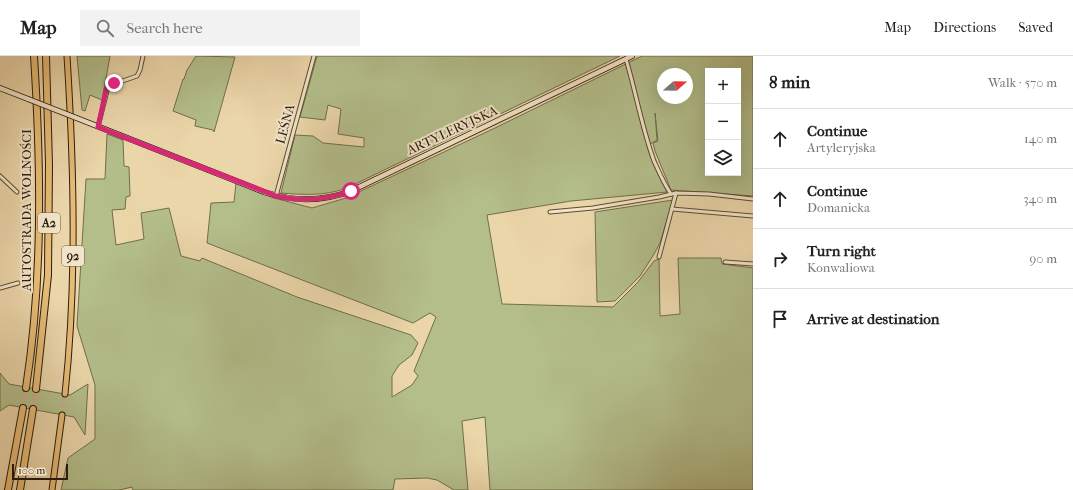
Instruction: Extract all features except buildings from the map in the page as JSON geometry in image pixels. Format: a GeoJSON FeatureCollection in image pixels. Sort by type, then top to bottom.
{"type":"FeatureCollection","features":[{"type":"Feature","properties":{"kind":"highway","name":"AUTOSTRADA WOLNOŚCI"},"geometry":{"type":"LineString","coordinates":[[26,388],[35,309],[40,230],[39,157],[34,56]]}},
{"type":"Feature","properties":{"kind":"highway","name":"AUTOSTRADA WOLNOŚCI"},"geometry":{"type":"LineString","coordinates":[[36,389],[48,275],[49,164],[46,56]]}},
{"type":"Feature","properties":{"kind":"highway"},"geometry":{"type":"LineString","coordinates":[[8,490],[23,408]]}},
{"type":"Feature","properties":{"kind":"highway"},"geometry":{"type":"LineString","coordinates":[[20,490],[33,409]]}},
{"type":"Feature","properties":{"kind":"main road","name":"92"},"geometry":{"type":"LineString","coordinates":[[65,394],[71,318],[73,254],[71,153],[66,56]]}},
{"type":"Feature","properties":{"kind":"main road"},"geometry":{"type":"LineString","coordinates":[[52,490],[62,415]]}},
{"type":"Feature","properties":{"kind":"street"},"geometry":{"type":"LineString","coordinates":[[98,127],[108,87],[111,84],[137,76],[143,56]]}},
{"type":"Feature","properties":{"kind":"street","name":"LEŚNA"},"geometry":{"type":"LineString","coordinates":[[276,196],[314,56]]}},
{"type":"Feature","properties":{"kind":"street","name":"ARTYLERYJSKA"},"geometry":{"type":"LineString","coordinates":[[0,88],[276,196],[300,200],[312,200],[335,196],[351,191],[632,56]]}},
{"type":"Feature","properties":{"kind":"street"},"geometry":{"type":"LineString","coordinates":[[626,59],[647,141],[657,167],[671,194]]}},
{"type":"Feature","properties":{"kind":"street"},"geometry":{"type":"LineString","coordinates":[[0,176],[17,192]]}},
{"type":"Feature","properties":{"kind":"street"},"geometry":{"type":"LineString","coordinates":[[659,257],[676,193]]}},
{"type":"Feature","properties":{"kind":"street"},"geometry":{"type":"LineString","coordinates":[[550,212],[593,208],[676,193],[709,194],[753,199]]}},
{"type":"Feature","properties":{"kind":"street"},"geometry":{"type":"LineString","coordinates":[[672,209],[753,216]]}},
{"type":"Feature","properties":{"kind":"street"},"geometry":{"type":"LineString","coordinates":[[725,262],[753,264]]}},
{"type":"Feature","properties":{"kind":"street"},"geometry":{"type":"LineString","coordinates":[[0,288],[18,283]]}},
{"type":"Feature","properties":{"kind":"green space"},"geometry":{"type":"Polygon","coordinates":[[[77,56],[110,56],[102,100],[90,95],[85,111],[82,110],[77,56]]]}},
{"type":"Feature","properties":{"kind":"green space"},"geometry":{"type":"Polygon","coordinates":[[[196,56],[235,57],[214,132],[213,130],[195,126],[196,120],[173,111],[183,79],[196,56]]]}},
{"type":"Feature","properties":{"kind":"green space"},"geometry":{"type":"Polygon","coordinates":[[[317,56],[620,56],[347,188],[339,191],[314,194],[281,193],[295,135],[313,136],[323,143],[364,147],[364,138],[338,134],[341,109],[328,105],[325,120],[300,117],[317,56]]]}},
{"type":"Feature","properties":{"kind":"green space"},"geometry":{"type":"Polygon","coordinates":[[[642,56],[753,56],[753,196],[671,190],[653,143],[658,141],[655,113],[657,140],[647,146],[667,192],[571,201],[487,215],[502,304],[613,307],[638,282],[654,261],[659,259],[660,316],[680,314],[678,258],[721,258],[722,264],[753,268],[753,490],[490,490],[485,417],[462,421],[468,490],[454,490],[437,480],[427,478],[395,479],[393,490],[133,490],[132,487],[119,490],[61,490],[68,458],[95,439],[95,385],[77,326],[86,179],[105,179],[107,134],[123,140],[124,166],[129,167],[130,196],[126,197],[125,209],[112,210],[116,245],[144,239],[141,213],[169,208],[181,256],[200,261],[202,258],[297,297],[411,335],[418,343],[412,355],[399,365],[392,376],[392,397],[412,385],[418,376],[414,371],[436,317],[430,313],[413,323],[207,243],[211,203],[234,202],[236,183],[274,198],[312,208],[346,198],[495,128],[642,56]]]}},
{"type":"Feature","properties":{"kind":"green space"},"geometry":{"type":"Polygon","coordinates":[[[673,200],[660,243],[640,276],[615,301],[597,302],[595,212],[673,200]]]}},
{"type":"Feature","properties":{"kind":"green space"},"geometry":{"type":"Polygon","coordinates":[[[0,373],[9,384],[70,395],[88,384],[85,435],[74,417],[9,405],[0,411],[0,373]]]}},
{"type":"Feature","properties":{"kind":"tunnel"},"geometry":{"type":"LineString","coordinates":[[23,408],[26,388]]}},
{"type":"Feature","properties":{"kind":"tunnel"},"geometry":{"type":"LineString","coordinates":[[33,409],[36,389]]}},
{"type":"Feature","properties":{"kind":"tunnel"},"geometry":{"type":"LineString","coordinates":[[62,415],[65,394]]}},
{"type":"Feature","properties":{"kind":"route"},"geometry":{"type":"LineString","coordinates":[[114,83],[111,84],[106,90],[98,127],[276,196],[300,200],[312,200],[335,196],[351,191]]}}]}
